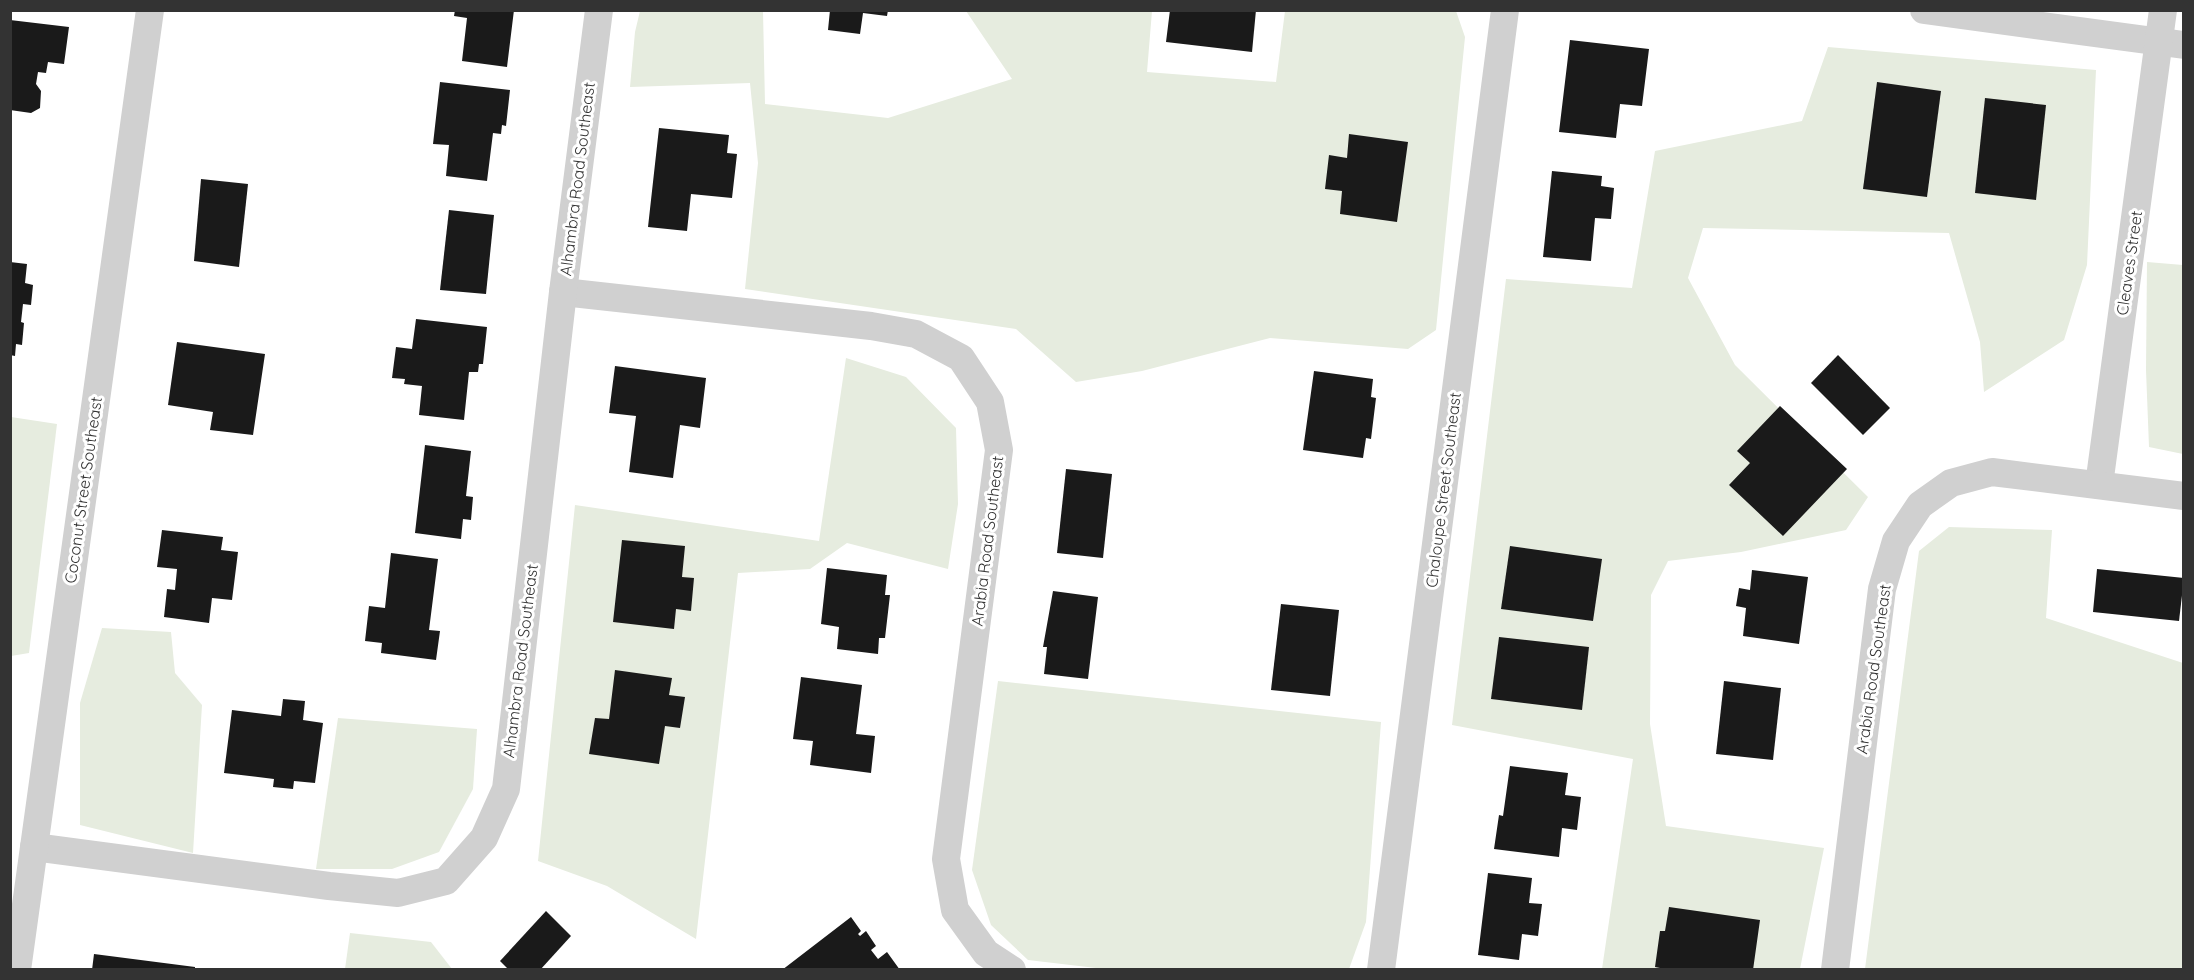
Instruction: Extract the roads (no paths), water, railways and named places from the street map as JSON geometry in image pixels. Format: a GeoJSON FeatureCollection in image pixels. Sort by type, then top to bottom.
{"type":"FeatureCollection","features":[{"type":"Feature","properties":{"kind":"street","name":"Coconut Street Southeast"},"geometry":{"type":"LineString","coordinates":[[17,969],[150,10]]}},
{"type":"Feature","properties":{"kind":"street","name":"Alhambra Road Southeast"},"geometry":{"type":"LineString","coordinates":[[34,846],[329,886],[398,893],[446,880],[484,838],[506,789],[563,292],[599,10]]}},
{"type":"Feature","properties":{"kind":"street","name":"Chaloupe Street Southeast"},"geometry":{"type":"LineString","coordinates":[[1381,969],[1505,10]]}},
{"type":"Feature","properties":{"kind":"street"},"geometry":{"type":"LineString","coordinates":[[1924,10],[2171,44]]}},
{"type":"Feature","properties":{"kind":"street","name":"Cleaves Street"},"geometry":{"type":"LineString","coordinates":[[2099,485],[2171,44],[2163,10]]}},
{"type":"Feature","properties":{"kind":"street","name":"Arabia Road Southeast"},"geometry":{"type":"LineString","coordinates":[[563,292],[871,326],[916,334],[961,358],[990,402],[999,450],[946,859],[955,910],[986,953],[1012,969]]}},
{"type":"Feature","properties":{"kind":"street","name":"Arabia Road Southeast"},"geometry":{"type":"LineString","coordinates":[[1835,969],[1882,589],[1896,542],[1920,505],[1951,483],[1992,472],[2184,496]]}}]}
